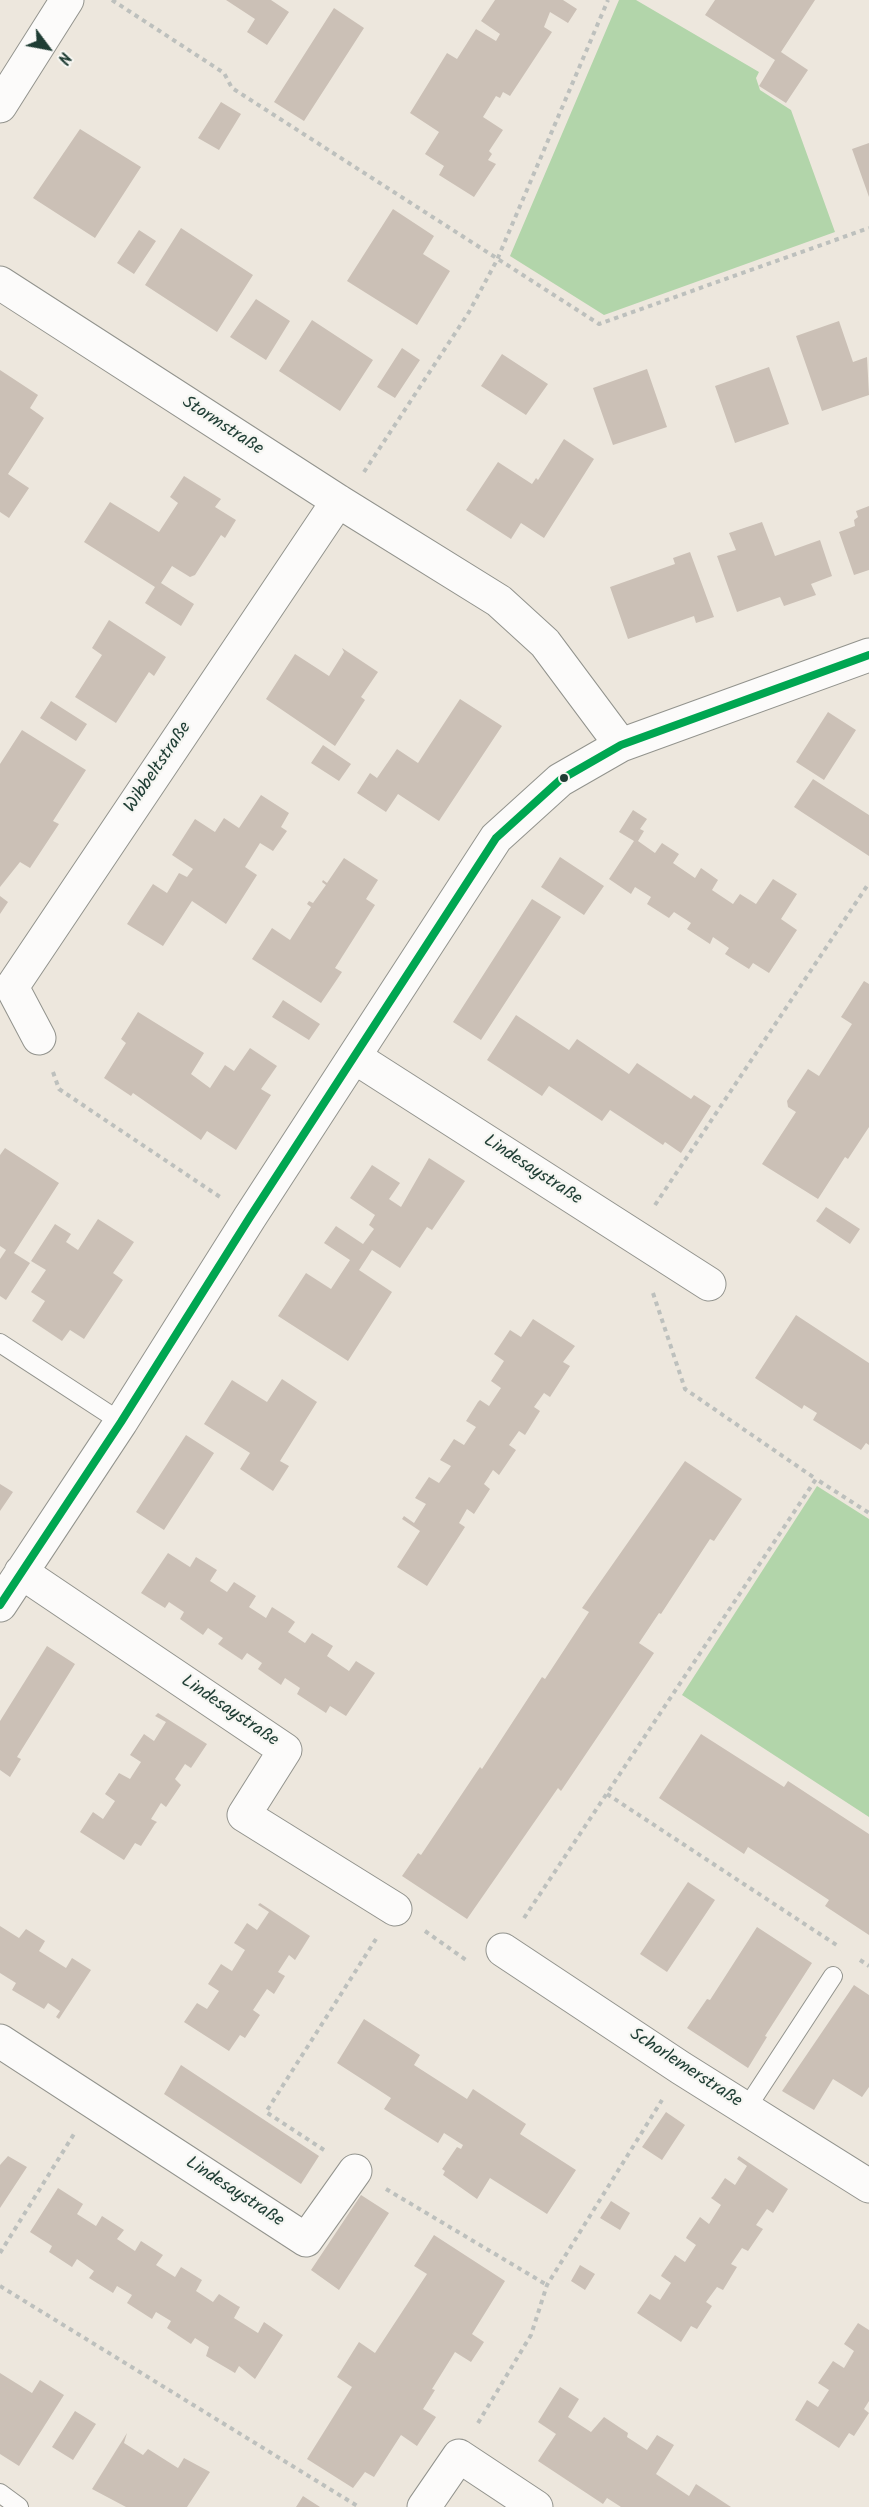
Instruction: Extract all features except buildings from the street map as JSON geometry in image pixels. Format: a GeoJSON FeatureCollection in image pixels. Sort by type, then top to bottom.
{"type":"FeatureCollection","features":[{"type":"Feature","properties":{"kind":"street"},"geometry":{"type":"LineString","coordinates":[[0,106],[67,0]]}},
{"type":"Feature","properties":{"kind":"street","name":"Stormstraße"},"geometry":{"type":"LineString","coordinates":[[0,283],[338,501],[499,601],[545,642],[621,745]]}},
{"type":"Feature","properties":{"kind":"street","name":"Wibbeltstraße"},"geometry":{"type":"LineString","coordinates":[[39,1038],[12,987],[338,501]]}},
{"type":"Feature","properties":{"kind":"street"},"geometry":{"type":"LineString","coordinates":[[0,1605],[121,1422],[250,1217],[356,1058],[496,838],[560,780],[621,745],[868,658]]}},
{"type":"Feature","properties":{"kind":"street","name":"Lindesaystraße"},"geometry":{"type":"LineString","coordinates":[[356,1058],[709,1284]]}},
{"type":"Feature","properties":{"kind":"street","name":"Lindesaystraße"},"geometry":{"type":"LineString","coordinates":[[21,1572],[285,1750],[244,1815],[395,1909]]}},
{"type":"Feature","properties":{"kind":"street","name":"Schorlemerstraße"},"geometry":{"type":"LineString","coordinates":[[503,1950],[681,2068],[869,2186]]}},
{"type":"Feature","properties":{"kind":"street","name":"Lindesaystraße"},"geometry":{"type":"LineString","coordinates":[[0,2041],[306,2240],[355,2171]]}},
{"type":"Feature","properties":{"kind":"street"},"geometry":{"type":"LineString","coordinates":[[424,2507],[459,2456],[536,2507]]}},
{"type":"Feature","properties":{"kind":"lane"},"geometry":{"type":"LineString","coordinates":[[0,1343],[121,1422]]}},
{"type":"Feature","properties":{"kind":"lane"},"geometry":{"type":"LineString","coordinates":[[746,2109],[833,1976]]}},
{"type":"Feature","properties":{"kind":"lane"},"geometry":{"type":"LineString","coordinates":[[0,2493],[19,2507]]}},
{"type":"Feature","properties":{"kind":"path"},"geometry":{"type":"LineString","coordinates":[[112,0],[224,73],[232,88],[496,260],[599,324],[869,228]]}},
{"type":"Feature","properties":{"kind":"path"},"geometry":{"type":"LineString","coordinates":[[338,501],[368,468],[469,312],[496,260],[608,0]]}},
{"type":"Feature","properties":{"kind":"path"},"geometry":{"type":"LineString","coordinates":[[634,1237],[869,883]]}},
{"type":"Feature","properties":{"kind":"path"},"geometry":{"type":"LineString","coordinates":[[39,1038],[59,1089],[250,1217]]}},
{"type":"Feature","properties":{"kind":"path"},"geometry":{"type":"LineString","coordinates":[[652,1292],[685,1389],[869,1513]]}},
{"type":"Feature","properties":{"kind":"path"},"geometry":{"type":"LineString","coordinates":[[547,2285],[355,2171],[266,2112],[395,1909],[484,1974],[503,1950],[816,1479]]}},
{"type":"Feature","properties":{"kind":"path"},"geometry":{"type":"LineString","coordinates":[[607,1794],[848,1952]]}},
{"type":"Feature","properties":{"kind":"path"},"geometry":{"type":"LineString","coordinates":[[855,1957],[869,1966]]}},
{"type":"Feature","properties":{"kind":"path"},"geometry":{"type":"LineString","coordinates":[[459,2456],[531,2335],[547,2285],[681,2068]]}},
{"type":"Feature","properties":{"kind":"path"},"geometry":{"type":"LineString","coordinates":[[0,2253],[95,2101]]}},
{"type":"Feature","properties":{"kind":"path"},"geometry":{"type":"LineString","coordinates":[[0,2286],[359,2507]]}},
{"type":"Feature","properties":{"kind":"green space"},"geometry":{"type":"Polygon","coordinates":[[[619,0],[636,0],[759,72],[756,78],[760,90],[791,110],[835,232],[604,315],[510,256],[619,0]]]}},
{"type":"Feature","properties":{"kind":"green space"},"geometry":{"type":"Polygon","coordinates":[[[817,1486],[869,1519],[869,1817],[682,1695],[817,1486]]]}},
{"type":"Feature","properties":{"kind":"transit line"},"geometry":{"type":"LineString","coordinates":[[0,1605],[121,1422],[250,1217],[496,838],[560,780],[621,745],[869,655]]}}]}
